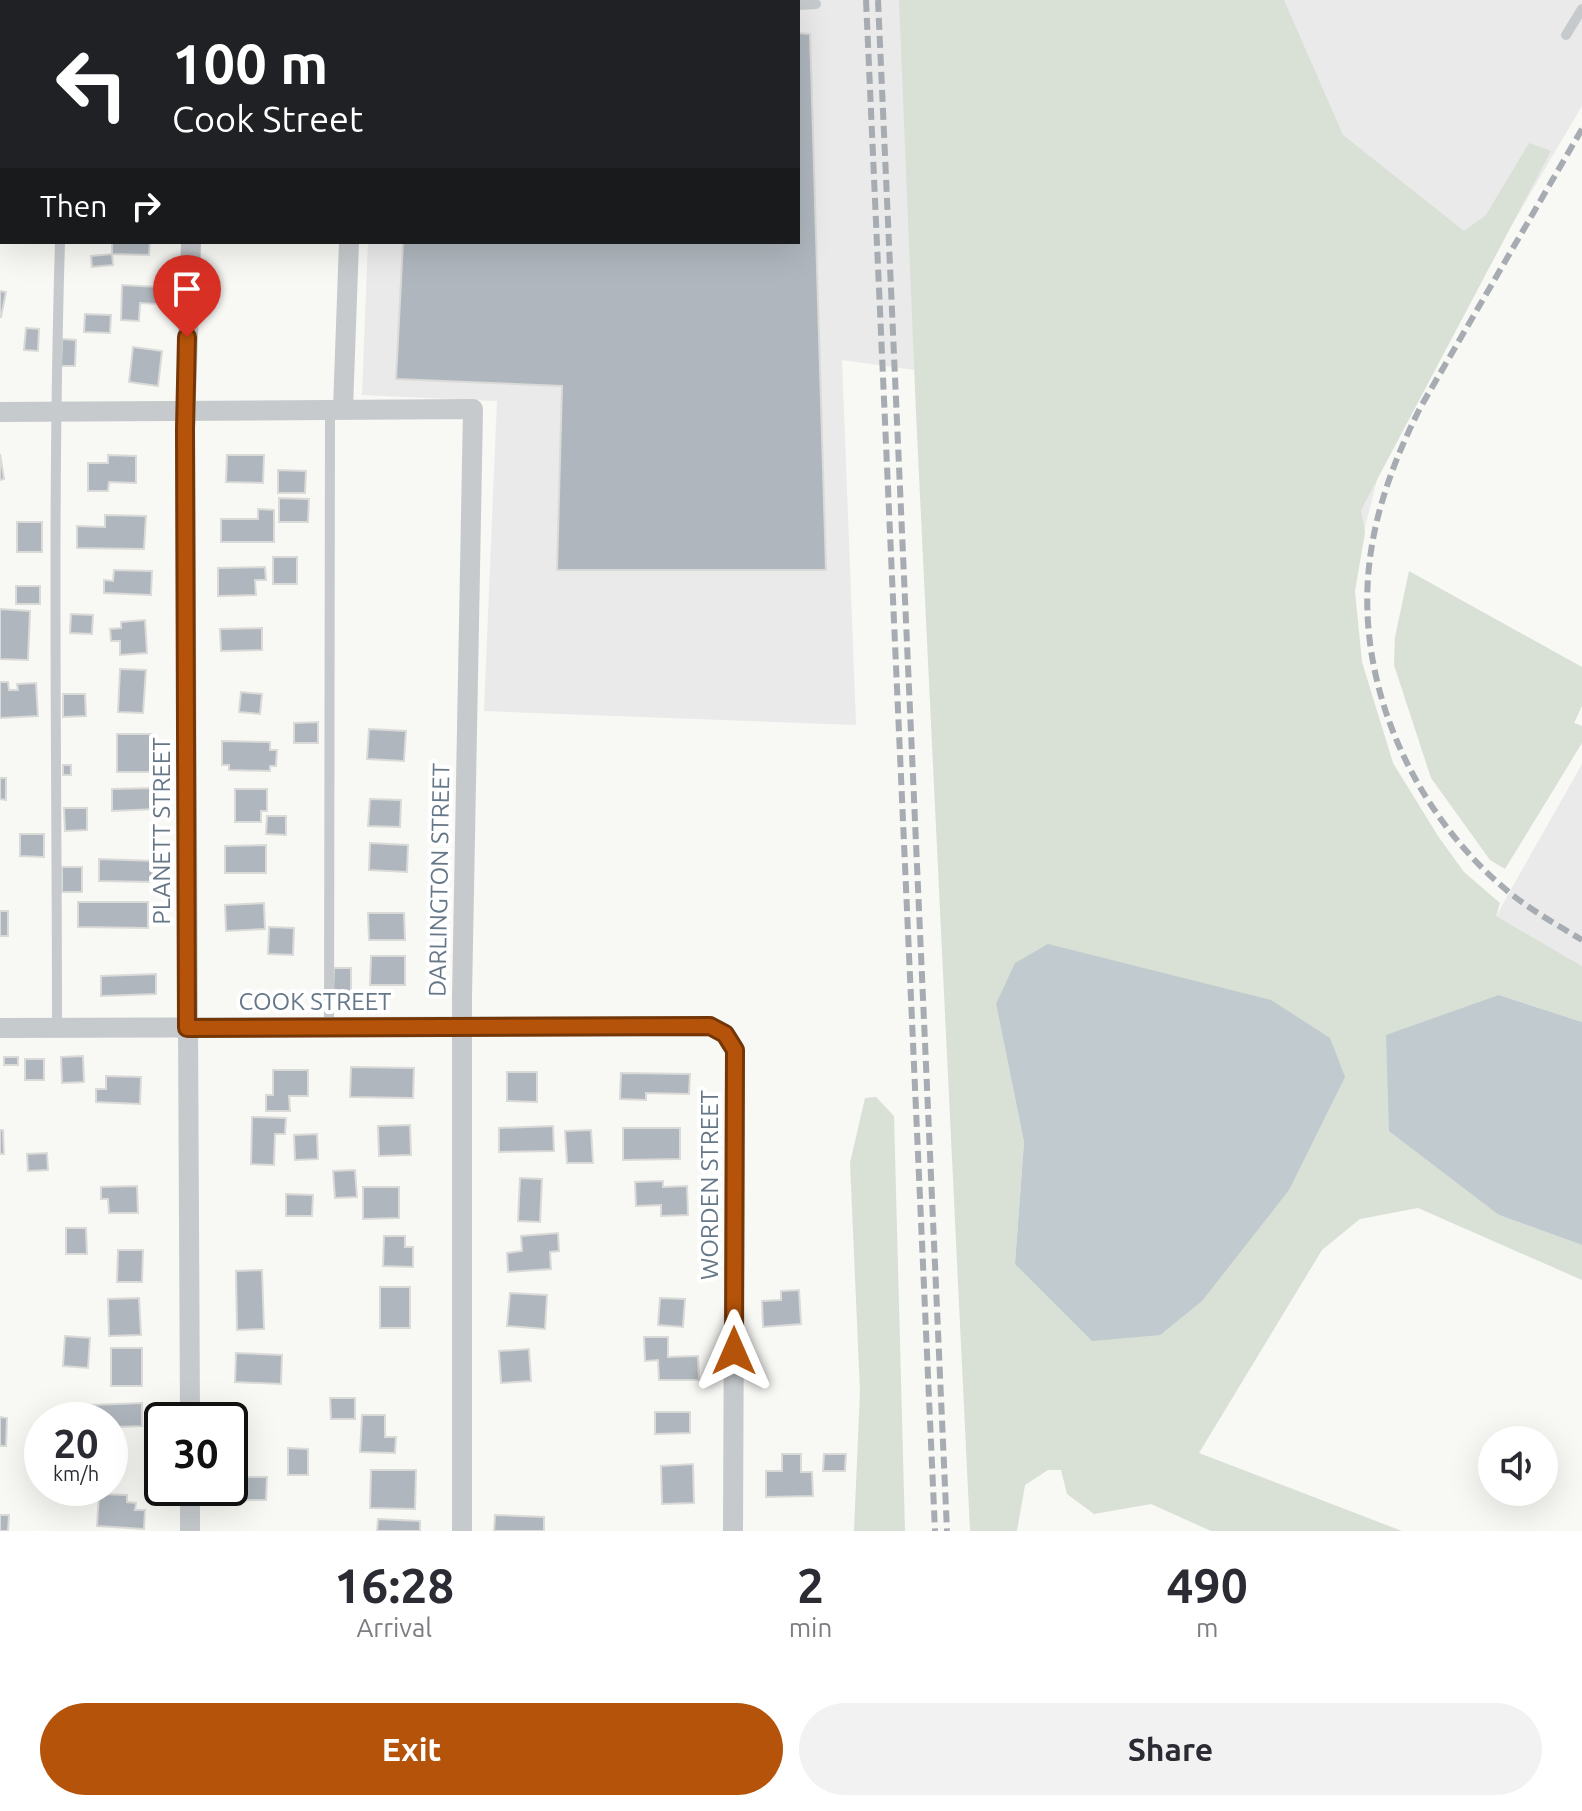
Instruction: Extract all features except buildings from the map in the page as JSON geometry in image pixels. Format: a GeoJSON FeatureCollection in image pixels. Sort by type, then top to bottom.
{"type":"FeatureCollection","features":[{"type":"Feature","properties":{"kind":"street","name":"PLANETT STREET"},"geometry":{"type":"LineString","coordinates":[[190,1402],[185,410],[191,244]]}},
{"type":"Feature","properties":{"kind":"street"},"geometry":{"type":"LineString","coordinates":[[0,412],[336,410],[349,244]]}},
{"type":"Feature","properties":{"kind":"street","name":"DARLINGTON STREET"},"geometry":{"type":"LineString","coordinates":[[336,410],[473,409],[463,1025],[462,1531]]}},
{"type":"Feature","properties":{"kind":"street","name":"COOK STREET"},"geometry":{"type":"LineString","coordinates":[[0,1028],[710,1026],[725,1034]]}},
{"type":"Feature","properties":{"kind":"street","name":"WORDEN STREET"},"geometry":{"type":"LineString","coordinates":[[725,1034],[735,1050],[733,1531]]}},
{"type":"Feature","properties":{"kind":"street"},"geometry":{"type":"LineString","coordinates":[[190,1506],[190,1531]]}},
{"type":"Feature","properties":{"kind":"lane"},"geometry":{"type":"LineString","coordinates":[[800,5],[816,4]]}},
{"type":"Feature","properties":{"kind":"lane"},"geometry":{"type":"LineString","coordinates":[[1566,35],[1582,9]]}},
{"type":"Feature","properties":{"kind":"lane"},"geometry":{"type":"LineString","coordinates":[[57,1028],[55,554],[60,244]]}},
{"type":"Feature","properties":{"kind":"lane"},"geometry":{"type":"LineString","coordinates":[[329,1028],[336,410]]}},
{"type":"Feature","properties":{"kind":"shaded area"},"geometry":{"type":"Polygon","coordinates":[[[800,0],[1582,0],[1582,106],[1389,433],[1352,578],[922,371],[842,360],[856,725],[484,711],[497,401],[362,395],[368,244],[800,244],[800,0]]]}},
{"type":"Feature","properties":{"kind":"shaded area"},"geometry":{"type":"Polygon","coordinates":[[[899,0],[1284,0],[1343,135],[1464,231],[1486,215],[1529,143],[1551,151],[1361,510],[1365,533],[1355,591],[1362,662],[1393,763],[1464,872],[1500,903],[1496,916],[1582,966],[1582,1022],[1499,995],[1499,1215],[1582,1245],[1582,1280],[1418,1208],[1360,1219],[1322,1250],[1199,1453],[1402,1531],[1211,1531],[1151,1504],[1094,1514],[1067,1494],[1061,1470],[1048,1470],[1025,1485],[1017,1531],[970,1531],[899,0]],[[996,1004],[1024,1142],[1015,1264],[1160,1335],[996,1004]]]}},
{"type":"Feature","properties":{"kind":"shaded area"},"geometry":{"type":"Polygon","coordinates":[[[1409,571],[1582,667],[1582,706],[1574,723],[1582,726],[1582,743],[1505,869],[1490,860],[1431,778],[1394,665],[1395,637],[1409,571]]]}},
{"type":"Feature","properties":{"kind":"shaded area"},"geometry":{"type":"Polygon","coordinates":[[[1582,764],[1582,966],[1496,916],[1582,764]]]}},
{"type":"Feature","properties":{"kind":"shaded area"},"geometry":{"type":"Polygon","coordinates":[[[1048,944],[1271,1000],[1330,1038],[1345,1077],[1289,1190],[1202,1301],[1160,1335],[1092,1341],[1015,1264],[1024,1142],[996,1004],[1015,963],[1048,944]]]}},
{"type":"Feature","properties":{"kind":"shaded area"},"geometry":{"type":"Polygon","coordinates":[[[1499,995],[1582,1022],[1582,1245],[1499,1215],[1389,1131],[1386,1035],[1499,995]]]}},
{"type":"Feature","properties":{"kind":"shaded area"},"geometry":{"type":"Polygon","coordinates":[[[876,1097],[894,1116],[905,1531],[854,1531],[860,1391],[850,1163],[865,1098],[876,1097]]]}},
{"type":"Feature","properties":{"kind":"railway"},"geometry":{"type":"LineString","coordinates":[[866,0],[935,1531]]}},
{"type":"Feature","properties":{"kind":"railway"},"geometry":{"type":"LineString","coordinates":[[878,0],[947,1531]]}},
{"type":"Feature","properties":{"kind":"railway"},"geometry":{"type":"LineString","coordinates":[[1582,129],[1420,408],[1403,444],[1377,519],[1370,558],[1367,606],[1372,654],[1382,701],[1399,746],[1421,789],[1448,829],[1480,865],[1523,903],[1582,940]]}},
{"type":"Feature","properties":{"kind":"route"},"geometry":{"type":"LineString","coordinates":[[187,337],[187,1028],[710,1026],[725,1034],[735,1050],[734,1351]]}}]}
